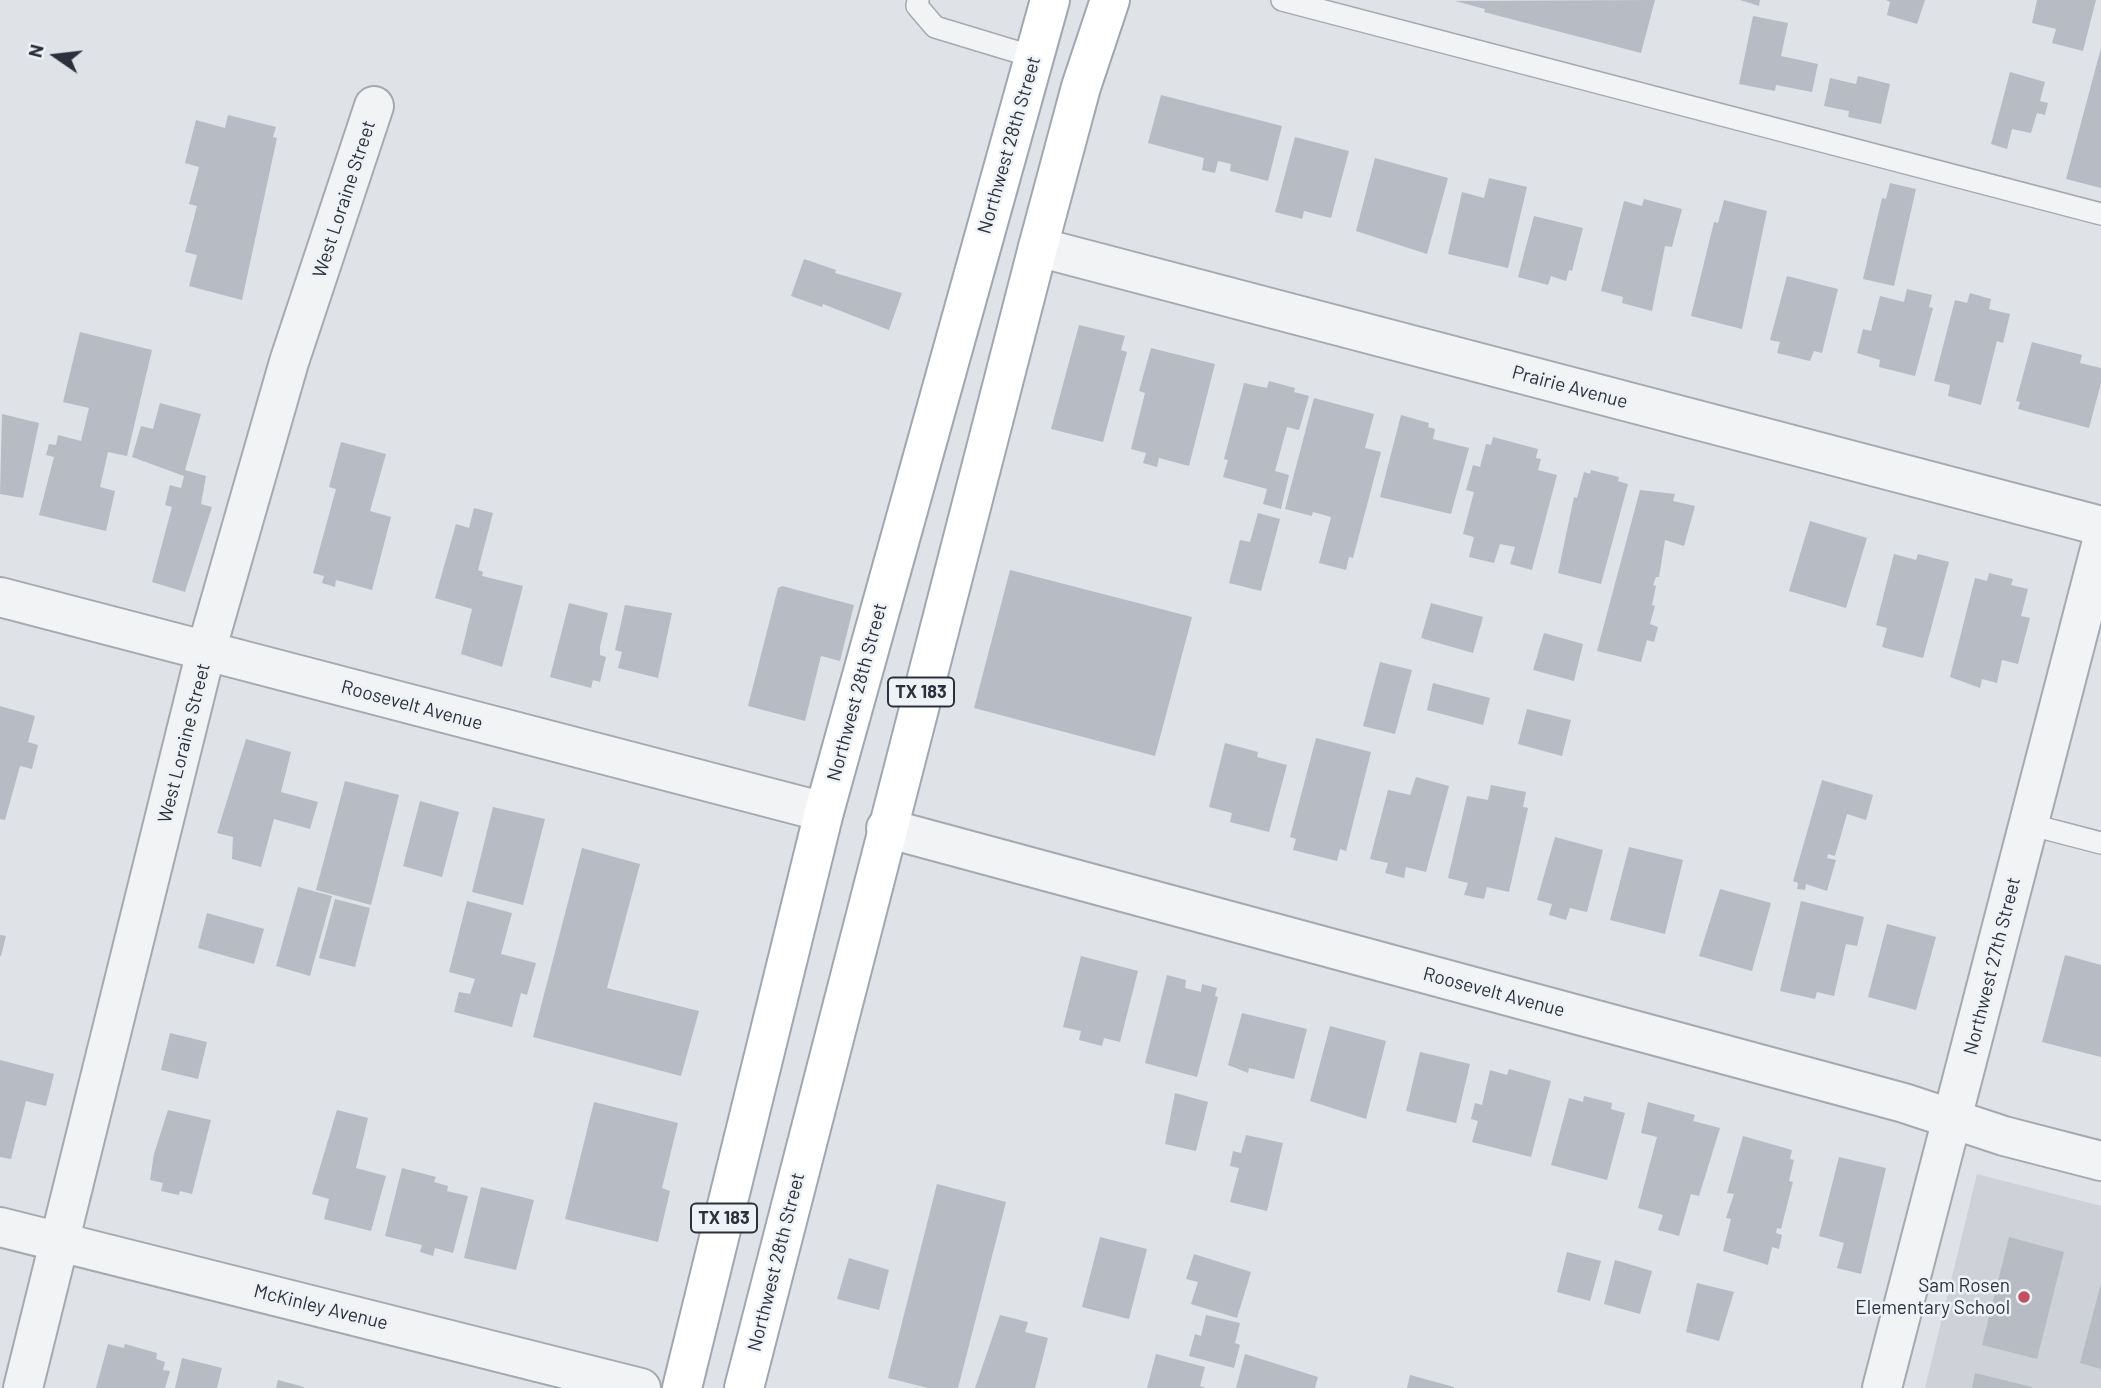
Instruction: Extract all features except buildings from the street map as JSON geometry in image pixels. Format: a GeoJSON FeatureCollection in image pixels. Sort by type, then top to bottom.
{"type":"FeatureCollection","features":[{"type":"Feature","properties":{"kind":"main road","name":"Northwest 28th Street"},"geometry":{"type":"LineString","coordinates":[[682,1388],[824,812],[1050,0]]}},
{"type":"Feature","properties":{"kind":"main road","name":"Northwest 28th Street"},"geometry":{"type":"LineString","coordinates":[[744,1388],[886,828],[1038,247],[1081,87],[1110,0]]}},
{"type":"Feature","properties":{"kind":"street","name":"West Loraine Street"},"geometry":{"type":"LineString","coordinates":[[23,1388],[206,651],[289,362],[374,106]]}},
{"type":"Feature","properties":{"kind":"street","name":"Prairie Avenue"},"geometry":{"type":"LineString","coordinates":[[1038,247],[2101,526]]}},
{"type":"Feature","properties":{"kind":"street","name":"Northwest 27th Street"},"geometry":{"type":"LineString","coordinates":[[1882,1388],[1955,1118],[2101,545]]}},
{"type":"Feature","properties":{"kind":"street","name":"Roosevelt Avenue"},"geometry":{"type":"LineString","coordinates":[[0,597],[824,812]]}},
{"type":"Feature","properties":{"kind":"street","name":"Roosevelt Avenue"},"geometry":{"type":"LineString","coordinates":[[886,828],[1955,1118],[2004,1136],[2101,1161]]}},
{"type":"Feature","properties":{"kind":"street","name":"McKinley Avenue"},"geometry":{"type":"LineString","coordinates":[[0,1227],[641,1388]]}},
{"type":"Feature","properties":{"kind":"lane"},"geometry":{"type":"LineString","coordinates":[[918,0],[917,6],[935,27],[1034,57]]}},
{"type":"Feature","properties":{"kind":"lane"},"geometry":{"type":"LineString","coordinates":[[1282,0],[2101,214]]}},
{"type":"Feature","properties":{"kind":"lane"},"geometry":{"type":"LineString","coordinates":[[2028,824],[2101,843]]}},
{"type":"Feature","properties":{"kind":"shaded area","name":"Sam Rosen Elementary School"},"geometry":{"type":"Polygon","coordinates":[[[1977,1174],[2101,1206],[2101,1388],[1925,1388],[1977,1174]]]}},
{"type":"Feature","properties":{"kind":"place","name":"Sam Rosen Elementary School"},"geometry":{"type":"Point","coordinates":[2024,1297]}}]}
